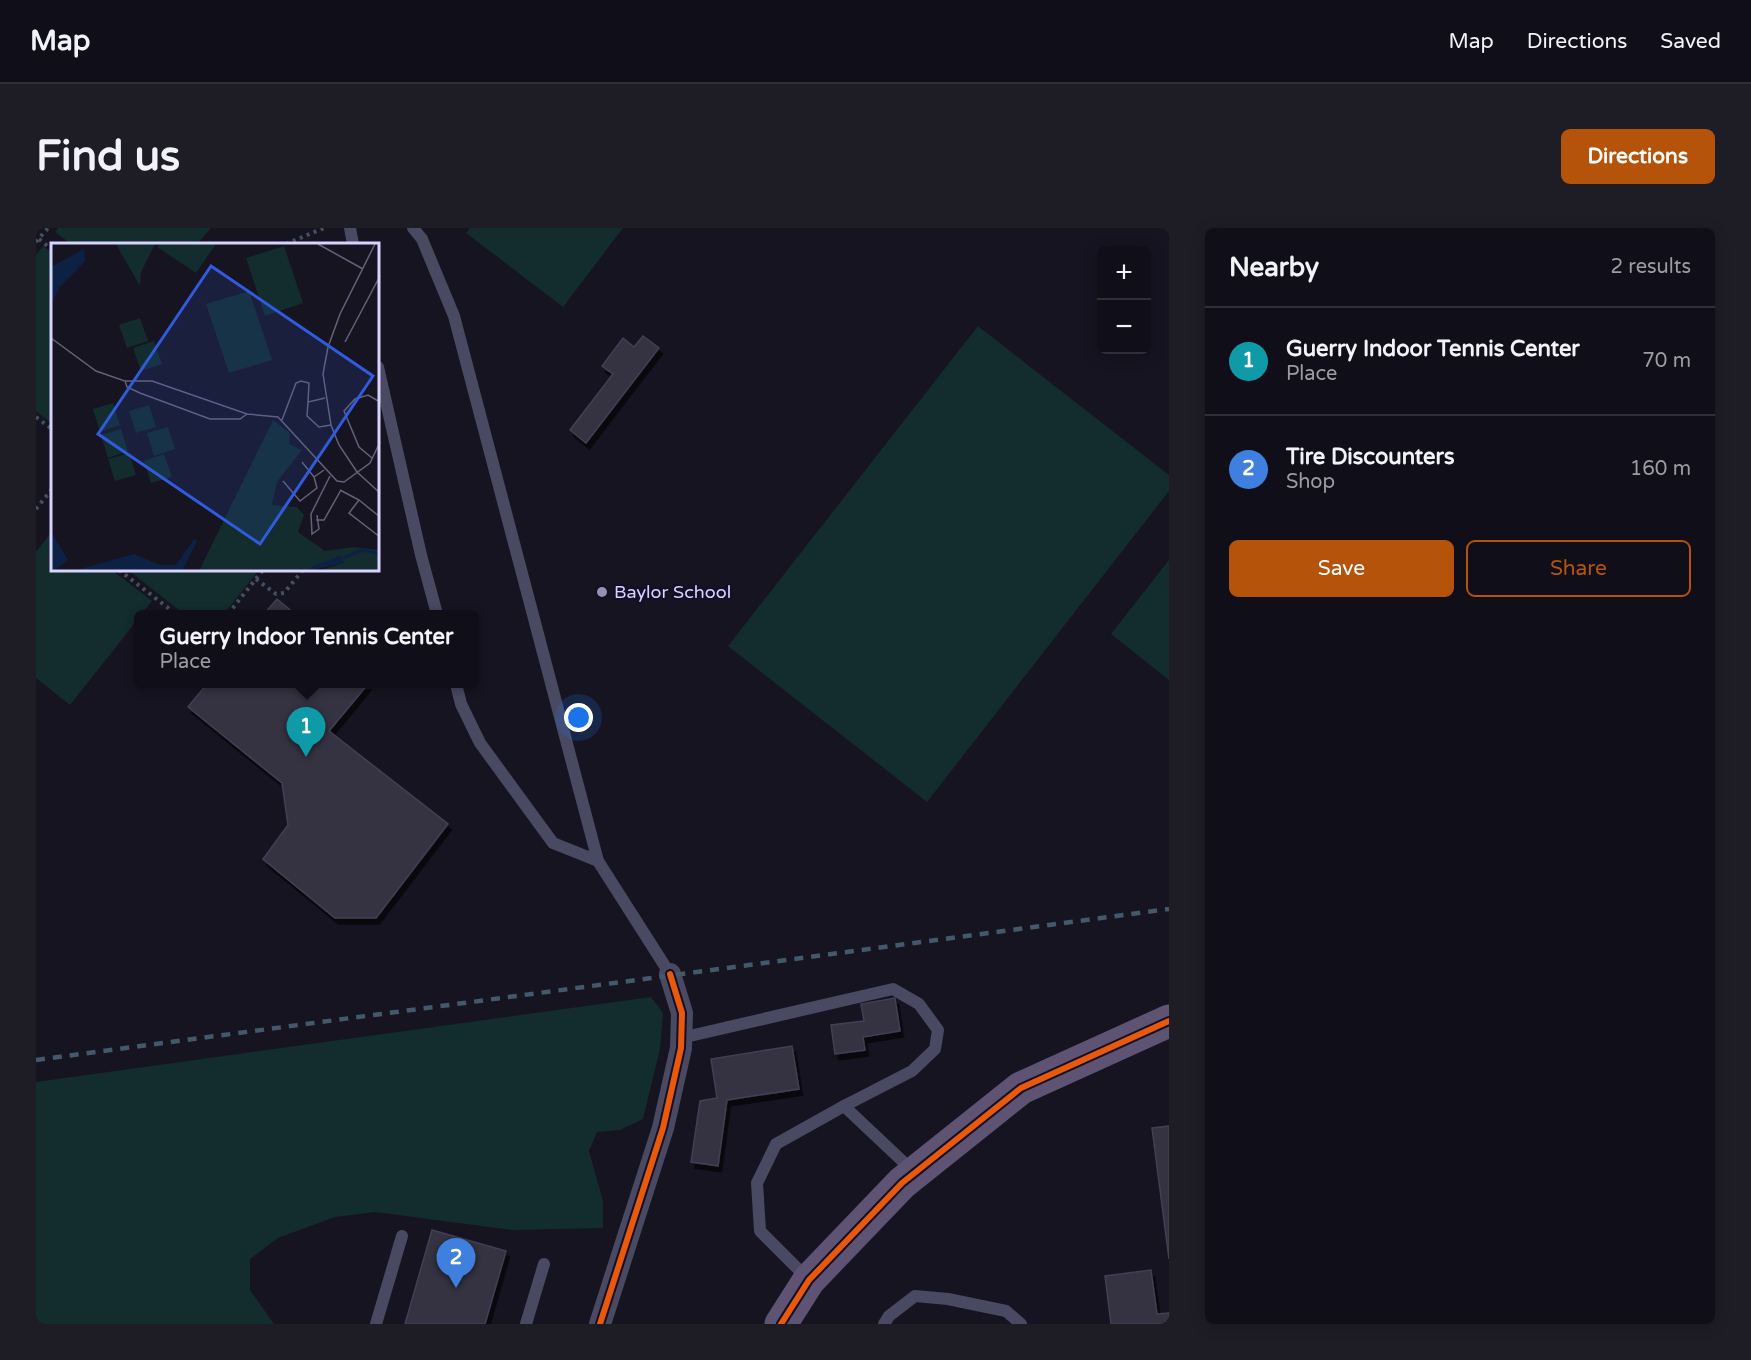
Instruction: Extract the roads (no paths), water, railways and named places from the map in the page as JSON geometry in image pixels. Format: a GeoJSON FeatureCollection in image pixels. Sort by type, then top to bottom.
{"type":"FeatureCollection","features":[{"type":"Feature","properties":{"kind":"main road"},"geometry":{"type":"LineString","coordinates":[[781,1324],[809,1280],[915,1172],[1021,1089],[1169,1021]]}},
{"type":"Feature","properties":{"kind":"street"},"geometry":{"type":"LineString","coordinates":[[600,1324],[663,1128],[681,1038],[682,1013],[670,974]]}},
{"type":"Feature","properties":{"kind":"lane"},"geometry":{"type":"LineString","coordinates":[[350,228],[353,243]]}},
{"type":"Feature","properties":{"kind":"lane"},"geometry":{"type":"LineString","coordinates":[[413,228],[422,239],[454,316],[598,861],[670,974]]}},
{"type":"Feature","properties":{"kind":"lane"},"geometry":{"type":"LineString","coordinates":[[380,375],[436,610]]}},
{"type":"Feature","properties":{"kind":"lane"},"geometry":{"type":"LineString","coordinates":[[457,688],[480,743],[553,843],[598,861]]}},
{"type":"Feature","properties":{"kind":"lane"},"geometry":{"type":"LineString","coordinates":[[681,1038],[893,989],[919,1004],[938,1030],[935,1049],[912,1071],[776,1144],[758,1183],[760,1231],[809,1280]]}},
{"type":"Feature","properties":{"kind":"lane"},"geometry":{"type":"LineString","coordinates":[[844,1106],[915,1172]]}},
{"type":"Feature","properties":{"kind":"lane"},"geometry":{"type":"LineString","coordinates":[[376,1324],[402,1236]]}},
{"type":"Feature","properties":{"kind":"lane"},"geometry":{"type":"LineString","coordinates":[[526,1324],[544,1264]]}},
{"type":"Feature","properties":{"kind":"lane"},"geometry":{"type":"LineString","coordinates":[[884,1324],[889,1316],[915,1296],[948,1299],[1006,1311],[1021,1324]]}},
{"type":"Feature","properties":{"kind":"railway"},"geometry":{"type":"LineString","coordinates":[[36,1060],[1169,909]]}},
{"type":"Feature","properties":{"kind":"place","name":"Baylor School"},"geometry":{"type":"Point","coordinates":[602,592]}},
{"type":"Feature","properties":{"kind":"place","name":"Guerry Indoor Tennis Center"},"geometry":{"type":"Point","coordinates":[306,757]}},
{"type":"Feature","properties":{"kind":"place","name":"Tire Discounters"},"geometry":{"type":"Point","coordinates":[456,1288]}}]}
